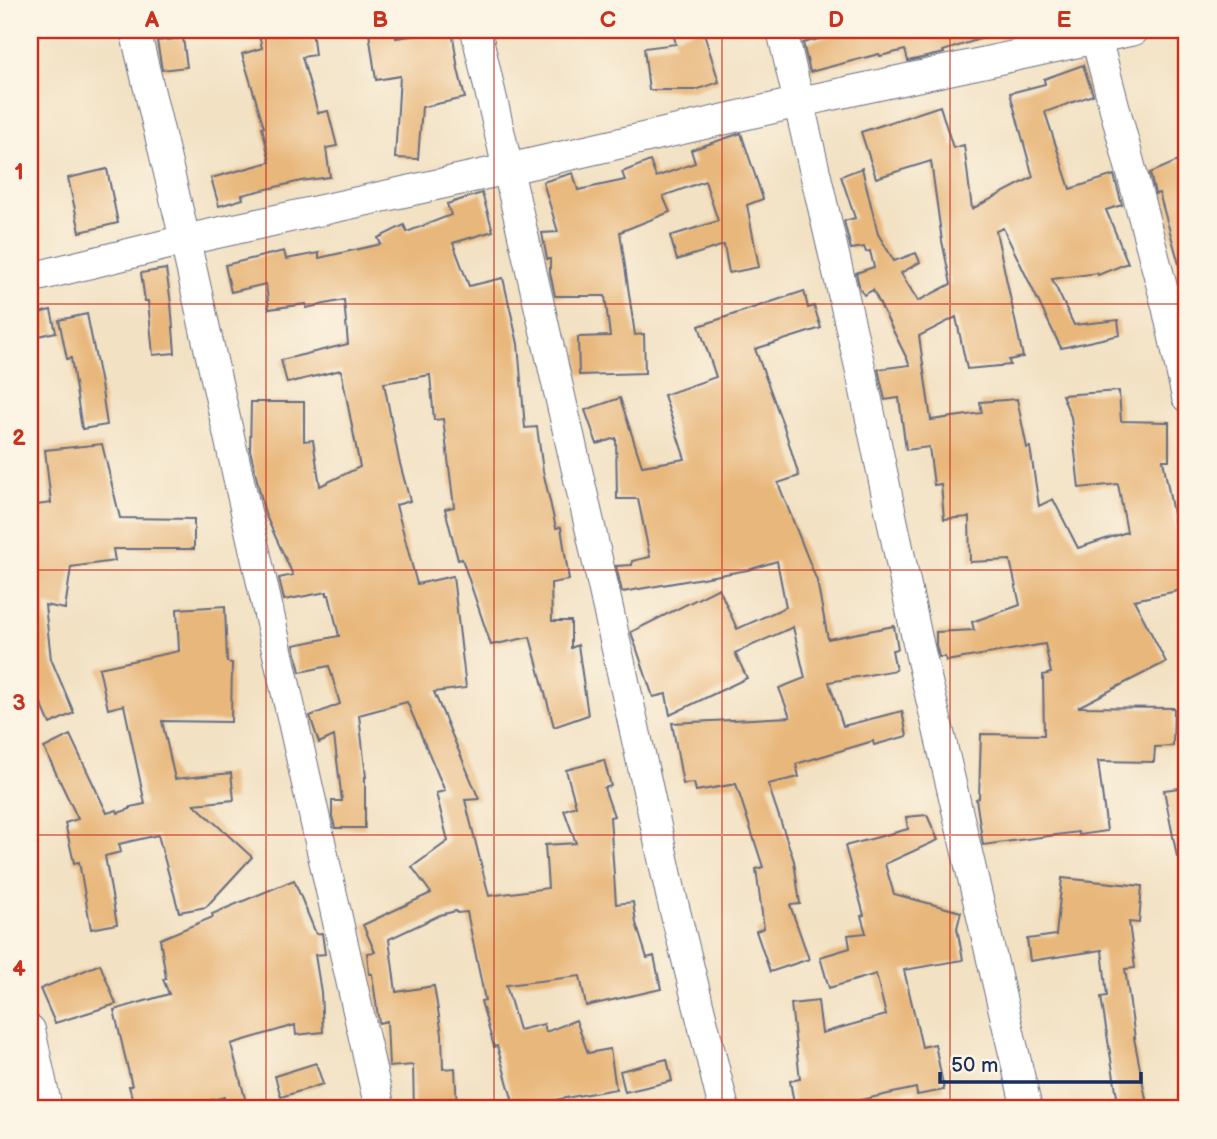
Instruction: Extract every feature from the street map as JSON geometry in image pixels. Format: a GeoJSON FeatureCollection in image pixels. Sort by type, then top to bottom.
{"type":"FeatureCollection","features":[{"type":"Feature","properties":{"kind":"street"},"geometry":{"type":"LineString","coordinates":[[135,30],[185,240],[380,1109]]}},
{"type":"Feature","properties":{"kind":"street"},"geometry":{"type":"LineString","coordinates":[[476,30],[672,899],[724,1109]]}},
{"type":"Feature","properties":{"kind":"street"},"geometry":{"type":"LineString","coordinates":[[782,30],[860,367],[918,643],[1027,1109]]}},
{"type":"Feature","properties":{"kind":"street"},"geometry":{"type":"LineString","coordinates":[[30,278],[185,240],[1095,34],[1134,30]]}},
{"type":"Feature","properties":{"kind":"street"},"geometry":{"type":"LineString","coordinates":[[1095,34],[1167,306],[1187,397]]}},
{"type":"Feature","properties":{"kind":"street"},"geometry":{"type":"LineString","coordinates":[[30,1030],[47,1109]]}},
{"type":"Feature","properties":{"kind":"building"},"geometry":{"type":"Polygon","coordinates":[[[258,30],[312,30],[315,55],[302,57],[318,113],[328,111],[337,146],[326,148],[330,177],[242,195],[243,199],[219,206],[211,178],[270,162],[264,127],[242,54],[262,48],[258,30]]]}},
{"type":"Feature","properties":{"kind":"building"},"geometry":{"type":"Polygon","coordinates":[[[395,30],[396,38],[452,30],[465,98],[422,107],[418,159],[395,158],[400,76],[376,80],[369,33],[395,30]]]}},
{"type":"Feature","properties":{"kind":"building"},"geometry":{"type":"Polygon","coordinates":[[[703,30],[719,82],[695,90],[649,90],[644,48],[676,44],[674,37],[703,30]]]}},
{"type":"Feature","properties":{"kind":"building"},"geometry":{"type":"Polygon","coordinates":[[[853,30],[995,30],[995,34],[943,51],[944,53],[908,61],[905,50],[810,72],[803,43],[853,30]]]}},
{"type":"Feature","properties":{"kind":"building"},"geometry":{"type":"Polygon","coordinates":[[[183,38],[187,67],[162,70],[157,41],[183,38]]]}},
{"type":"Feature","properties":{"kind":"building"},"geometry":{"type":"Polygon","coordinates":[[[1083,65],[1093,95],[1045,112],[1070,189],[1114,175],[1122,205],[1106,210],[1128,263],[1098,275],[1052,279],[1074,325],[1118,320],[1120,335],[1061,348],[1003,228],[996,231],[1023,357],[1009,360],[1010,365],[967,369],[956,317],[919,336],[931,420],[982,413],[980,402],[1017,399],[1027,448],[1030,447],[1039,506],[1053,499],[1078,548],[1127,532],[1118,484],[1079,488],[1071,417],[1062,395],[1119,391],[1121,421],[1169,422],[1169,460],[1163,460],[1187,589],[1134,600],[1166,662],[1078,707],[1174,708],[1173,746],[1155,747],[1154,762],[1098,761],[1107,831],[1079,835],[1078,832],[983,845],[976,799],[979,798],[981,734],[1044,735],[1043,675],[1051,673],[1045,644],[946,661],[945,657],[939,657],[936,632],[974,630],[972,622],[1020,605],[1010,560],[970,562],[969,517],[944,519],[941,484],[934,485],[929,447],[906,450],[899,398],[885,400],[878,369],[910,365],[873,290],[864,295],[860,289],[856,273],[874,267],[870,251],[866,252],[864,247],[851,249],[844,221],[855,218],[841,176],[862,168],[878,234],[894,261],[916,253],[920,262],[901,273],[918,301],[951,284],[931,161],[876,178],[861,132],[940,106],[953,148],[964,145],[972,209],[1033,177],[1010,93],[1045,84],[1044,79],[1083,65]]]}},
{"type":"Feature","properties":{"kind":"building"},"geometry":{"type":"Polygon","coordinates":[[[741,133],[763,199],[747,205],[759,267],[729,273],[724,245],[677,260],[670,236],[718,221],[705,181],[663,196],[670,212],[620,232],[635,335],[644,334],[645,373],[579,375],[578,337],[610,336],[605,296],[555,296],[550,259],[547,259],[542,233],[558,232],[543,182],[573,173],[578,190],[625,180],[622,172],[650,161],[656,177],[695,163],[691,150],[741,133]]]}},
{"type":"Feature","properties":{"kind":"building"},"geometry":{"type":"Polygon","coordinates":[[[1187,157],[1187,270],[1181,271],[1159,193],[1155,194],[1150,173],[1187,157]]]}},
{"type":"Feature","properties":{"kind":"building"},"geometry":{"type":"Polygon","coordinates":[[[107,169],[118,223],[80,232],[68,178],[107,169]]]}},
{"type":"Feature","properties":{"kind":"building"},"geometry":{"type":"Polygon","coordinates":[[[482,193],[493,231],[453,243],[469,286],[503,278],[518,344],[525,428],[537,427],[543,471],[556,528],[561,527],[569,580],[551,583],[552,621],[571,621],[571,648],[578,645],[588,715],[554,727],[530,637],[491,645],[462,559],[458,560],[445,509],[454,507],[443,419],[434,420],[430,375],[384,383],[410,501],[396,505],[417,584],[453,576],[466,688],[434,692],[479,799],[465,800],[489,896],[548,888],[545,845],[576,843],[564,810],[576,806],[566,770],[604,760],[611,786],[604,788],[614,816],[610,817],[616,904],[633,902],[636,923],[647,958],[654,956],[661,989],[586,1006],[580,976],[506,985],[519,1030],[544,1024],[546,1032],[576,1020],[588,1053],[610,1049],[616,1089],[515,1109],[481,1001],[485,1000],[467,912],[456,911],[440,915],[389,939],[396,992],[434,986],[442,1034],[443,1069],[455,1068],[457,1109],[414,1109],[413,1065],[389,1067],[387,1021],[379,1023],[372,974],[369,974],[367,953],[375,952],[363,925],[431,893],[412,867],[448,841],[436,793],[445,791],[407,702],[359,715],[366,777],[365,828],[335,828],[332,801],[342,801],[334,736],[319,743],[310,716],[340,704],[329,666],[300,672],[294,645],[339,636],[327,592],[284,600],[279,578],[293,575],[265,514],[250,450],[251,402],[304,402],[304,441],[313,440],[320,486],[360,467],[341,370],[287,383],[281,360],[348,344],[344,300],[306,308],[306,304],[269,309],[266,284],[231,292],[225,265],[284,251],[286,259],[319,253],[319,258],[381,244],[378,238],[404,225],[407,232],[451,215],[447,204],[482,193]]]}},
{"type":"Feature","properties":{"kind":"building"},"geometry":{"type":"Polygon","coordinates":[[[166,269],[175,353],[153,355],[148,301],[145,301],[141,273],[166,269]]]}},
{"type":"Feature","properties":{"kind":"building"},"geometry":{"type":"Polygon","coordinates":[[[804,291],[808,308],[814,306],[821,328],[755,349],[799,476],[778,483],[817,581],[828,639],[894,626],[898,649],[892,650],[896,670],[829,682],[843,726],[902,711],[907,736],[874,745],[873,741],[796,764],[799,777],[768,784],[794,861],[800,904],[790,905],[809,959],[770,972],[756,931],[764,928],[756,869],[763,867],[736,784],[696,791],[694,783],[683,784],[672,723],[790,717],[779,688],[805,678],[793,627],[735,653],[747,678],[670,715],[666,694],[653,697],[631,632],[719,588],[737,629],[786,607],[777,561],[748,570],[622,592],[616,566],[632,565],[632,561],[650,557],[638,499],[617,499],[616,438],[597,444],[585,410],[620,398],[642,466],[685,459],[664,395],[716,377],[699,326],[804,291]]]}},
{"type":"Feature","properties":{"kind":"building"},"geometry":{"type":"Polygon","coordinates":[[[51,310],[56,332],[30,338],[30,315],[51,310]]]}},
{"type":"Feature","properties":{"kind":"building"},"geometry":{"type":"Polygon","coordinates":[[[87,314],[107,425],[82,429],[71,358],[67,359],[59,320],[87,314]]]}},
{"type":"Feature","properties":{"kind":"building"},"geometry":{"type":"Polygon","coordinates":[[[102,444],[120,518],[194,519],[194,549],[113,549],[115,561],[71,567],[65,609],[45,605],[51,659],[74,713],[50,724],[30,678],[30,541],[33,540],[30,506],[51,503],[45,450],[102,444]]]}},
{"type":"Feature","properties":{"kind":"building"},"geometry":{"type":"Polygon","coordinates":[[[225,606],[227,662],[232,663],[231,722],[162,721],[175,779],[231,773],[234,800],[194,804],[252,857],[206,907],[179,912],[158,835],[119,844],[121,852],[105,856],[117,924],[91,929],[79,862],[74,863],[65,823],[78,819],[44,748],[70,735],[107,813],[117,810],[118,813],[145,804],[124,705],[108,709],[99,668],[179,651],[177,609],[225,606]]]}},
{"type":"Feature","properties":{"kind":"building"},"geometry":{"type":"Polygon","coordinates":[[[1187,787],[1187,856],[1177,857],[1164,790],[1187,787]]]}},
{"type":"Feature","properties":{"kind":"building"},"geometry":{"type":"Polygon","coordinates":[[[927,815],[938,840],[885,864],[894,894],[961,912],[957,928],[963,960],[904,970],[922,1047],[935,1044],[944,1090],[917,1095],[916,1088],[819,1109],[795,1109],[790,1081],[800,1079],[791,1004],[818,1001],[822,1033],[886,1015],[876,974],[829,988],[820,957],[850,948],[848,935],[866,933],[861,916],[864,915],[845,846],[908,829],[906,817],[927,815]]]}},
{"type":"Feature","properties":{"kind":"building"},"geometry":{"type":"Polygon","coordinates":[[[1062,878],[1142,886],[1139,923],[1129,922],[1135,968],[1125,969],[1134,1038],[1148,1109],[1119,1109],[1101,997],[1107,996],[1102,950],[1030,961],[1027,939],[1056,935],[1062,878]]]}},
{"type":"Feature","properties":{"kind":"building"},"geometry":{"type":"Polygon","coordinates":[[[294,880],[316,934],[322,933],[325,954],[315,955],[321,992],[323,1032],[296,1035],[295,1025],[231,1044],[246,1102],[226,1107],[224,1097],[179,1109],[135,1109],[114,1010],[169,994],[163,979],[166,978],[160,939],[294,880]]]}},
{"type":"Feature","properties":{"kind":"building"},"geometry":{"type":"Polygon","coordinates":[[[100,964],[116,1004],[55,1023],[40,989],[100,964]]]}},
{"type":"Feature","properties":{"kind":"building"},"geometry":{"type":"Polygon","coordinates":[[[667,1059],[672,1081],[625,1092],[620,1071],[667,1059]]]}},
{"type":"Feature","properties":{"kind":"building"},"geometry":{"type":"Polygon","coordinates":[[[316,1063],[323,1084],[281,1097],[275,1076],[316,1063]]]}}]}
